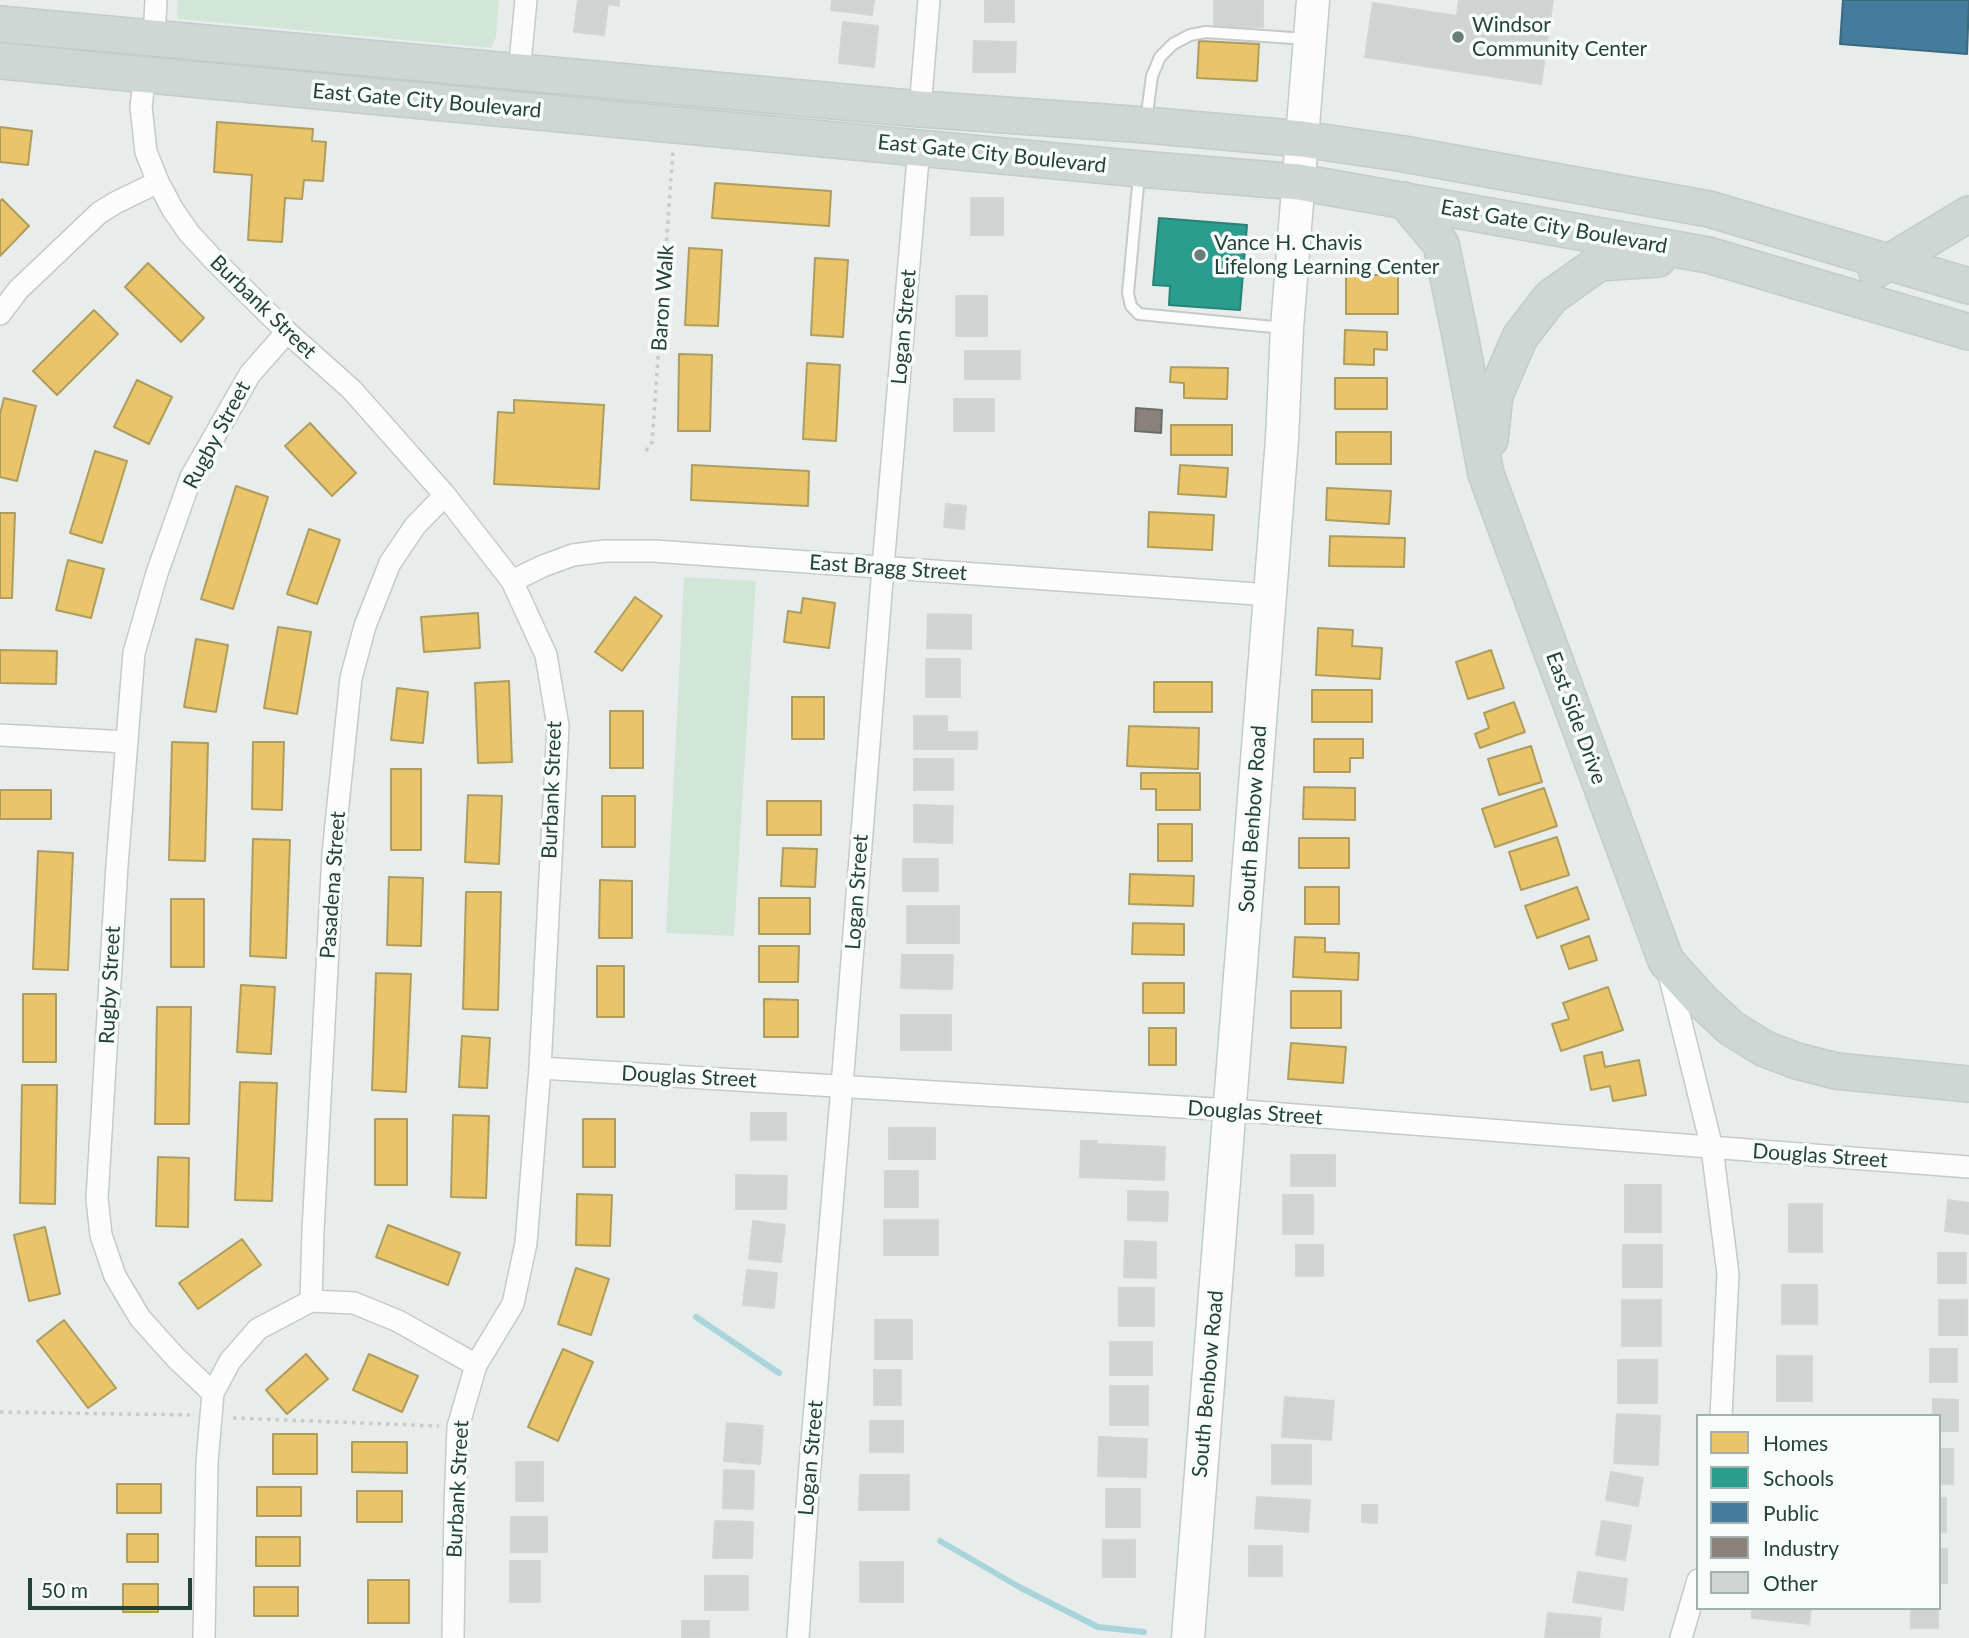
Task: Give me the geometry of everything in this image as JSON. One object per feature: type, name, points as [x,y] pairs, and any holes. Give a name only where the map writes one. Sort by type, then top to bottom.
[{"type":"main road","name":"South Benbow Road","points":[[1188,1638],[1231,1110],[1313,0]]},
{"type":"main road","name":"East Gate City Boulevard","points":[[0,24],[920,109],[1302,139],[1404,154],[1709,209],[1969,286]]},
{"type":"main road","name":"East Gate City Boulevard","points":[[0,61],[1299,182],[1707,255],[1969,332]]},
{"type":"main road","name":"East Side Drive","points":[[1404,200],[1441,244],[1461,335],[1486,474],[1666,961],[1731,1028],[1765,1049],[1797,1062],[1836,1071],[1969,1084]]},
{"type":"main road","points":[[1841,293],[1969,214]]},
{"type":"main road","points":[[1486,474],[1495,396],[1520,337],[1551,297],[1600,264],[1707,255]]},
{"type":"street","points":[[154,38],[156,0]]},
{"type":"street","points":[[519,73],[526,0]]},
{"type":"street","points":[[920,109],[929,0]]},
{"type":"street","name":"Burbank Street","points":[[145,74],[141,107],[146,152],[173,210],[212,258],[287,332],[352,390],[445,495],[512,581],[546,655],[558,726],[540,1068],[526,1243],[513,1304],[476,1365],[458,1427],[453,1638]]},
{"type":"street","name":"Logan Street","points":[[798,1638],[810,1464],[919,147]]},
{"type":"street","points":[[0,314],[18,290],[99,213],[158,182]]},
{"type":"street","name":"Rugby Street","points":[[213,1393],[176,1358],[140,1318],[115,1276],[101,1235],[97,1199],[126,742],[134,653],[157,573],[191,477],[250,374],[287,332]]},
{"type":"street","name":"Pasadena Street","points":[[311,1301],[333,854],[351,678],[365,626],[390,563],[415,526],[445,495]]},
{"type":"street","name":"East Bragg Street","points":[[512,581],[573,555],[605,551],[654,551],[1270,595]]},
{"type":"street","points":[[0,735],[126,742]]},
{"type":"street","name":"East Side Drive","points":[[1666,961],[1712,1148],[1728,1274],[1721,1414]]},
{"type":"street","name":"Douglas Street","points":[[540,1068],[1231,1110],[1969,1167]]},
{"type":"street","points":[[204,1638],[207,1462],[213,1393],[230,1361],[258,1329],[311,1301],[354,1303],[398,1321],[476,1365]]},
{"type":"street","points":[[1681,1638],[1696,1587]]},
{"type":"lane","points":[[1146,125],[1152,76],[1160,57],[1173,44],[1190,35],[1206,32],[1310,39]]},
{"type":"lane","points":[[1140,169],[1128,293],[1131,306],[1139,314],[1148,316],[1287,328]]},
{"type":"path","name":"Baron Walk","points":[[646,451],[652,442],[674,143]]},
{"type":"green space","points":[[178,0],[499,0],[496,37],[491,48],[179,19]]},
{"type":"green space","points":[[684,577],[756,581],[734,936],[666,933]]},
{"type":"building: Homes","points":[[1199,41],[1259,44],[1257,81],[1197,78]]},
{"type":"building: Homes","points":[[217,122],[313,129],[312,141],[326,142],[323,181],[304,180],[302,199],[285,198],[282,242],[248,240],[252,175],[214,172]]},
{"type":"building: Homes","points":[[0,127],[32,131],[28,165],[0,162]]},
{"type":"building: Homes","points":[[715,183],[831,191],[829,226],[712,218]]},
{"type":"building: Homes","points":[[2,199],[29,226],[0,256],[0,202]]},
{"type":"building: Homes","points":[[689,248],[722,250],[718,326],[685,325]]},
{"type":"building: Homes","points":[[815,258],[848,260],[843,337],[811,335]]},
{"type":"building: Homes","points":[[148,263],[204,318],[181,342],[125,287]]},
{"type":"building: Homes","points":[[1346,275],[1398,275],[1398,314],[1346,314]]},
{"type":"building: Homes","points":[[94,310],[118,334],[57,395],[33,371]]},
{"type":"building: Homes","points":[[1345,330],[1387,332],[1387,350],[1374,349],[1374,365],[1344,364]]},
{"type":"building: Homes","points":[[679,354],[712,355],[710,431],[678,431]]},
{"type":"building: Homes","points":[[807,363],[840,365],[836,441],[803,439]]},
{"type":"building: Homes","points":[[1171,367],[1228,368],[1227,399],[1184,398],[1184,383],[1170,382]]},
{"type":"building: Homes","points":[[1335,378],[1387,378],[1387,409],[1335,409]]},
{"type":"building: Homes","points":[[137,380],[172,397],[149,444],[114,427]]},
{"type":"building: Homes","points":[[4,398],[36,406],[17,481],[0,477],[0,414]]},
{"type":"building: Homes","points":[[514,400],[604,405],[599,489],[494,484],[498,412],[514,413]]},
{"type":"building: Homes","points":[[310,423],[356,473],[332,496],[285,446]]},
{"type":"building: Homes","points":[[1171,425],[1232,425],[1232,455],[1171,455]]},
{"type":"building: Homes","points":[[1336,432],[1391,432],[1391,464],[1336,464]]},
{"type":"building: Homes","points":[[95,451],[127,461],[102,543],[70,533]]},
{"type":"building: Homes","points":[[692,465],[809,471],[808,506],[691,500]]},
{"type":"building: Homes","points":[[1180,465],[1228,468],[1226,497],[1178,494]]},
{"type":"building: Homes","points":[[236,486],[268,497],[233,609],[201,599]]},
{"type":"building: Homes","points":[[1327,488],[1391,491],[1389,524],[1326,520]]},
{"type":"building: Homes","points":[[1149,512],[1214,515],[1212,550],[1148,547]]},
{"type":"building: Homes","points":[[0,513],[15,513],[12,598],[0,598]]},
{"type":"building: Homes","points":[[309,529],[340,540],[317,604],[287,594]]},
{"type":"building: Homes","points":[[1330,536],[1405,538],[1404,567],[1329,566]]},
{"type":"building: Homes","points":[[68,560],[104,569],[91,618],[56,610]]},
{"type":"building: Homes","points":[[635,597],[662,616],[622,671],[595,652]]},
{"type":"building: Homes","points":[[803,598],[835,603],[829,648],[784,642],[788,611],[801,613]]},
{"type":"building: Homes","points":[[478,613],[480,648],[424,652],[421,617]]},
{"type":"building: Homes","points":[[278,627],[311,632],[297,714],[264,708]]},
{"type":"building: Homes","points":[[1318,628],[1353,630],[1352,646],[1382,648],[1380,679],[1316,675]]},
{"type":"building: Homes","points":[[196,639],[228,645],[216,712],[184,707]]},
{"type":"building: Homes","points":[[0,650],[57,651],[56,684],[0,683]]},
{"type":"building: Homes","points":[[1491,650],[1504,688],[1468,699],[1456,662]]},
{"type":"building: Homes","points":[[509,681],[512,762],[478,763],[475,683]]},
{"type":"building: Homes","points":[[1154,682],[1212,682],[1212,712],[1154,712]]},
{"type":"building: Homes","points":[[397,688],[428,692],[423,743],[391,740]]},
{"type":"building: Homes","points":[[1312,690],[1372,690],[1372,722],[1312,722]]},
{"type":"building: Homes","points":[[792,697],[824,697],[824,739],[792,739]]},
{"type":"building: Homes","points":[[1514,702],[1525,732],[1480,748],[1475,734],[1489,728],[1484,713]]},
{"type":"building: Homes","points":[[610,711],[643,711],[643,768],[610,768]]},
{"type":"building: Homes","points":[[1129,726],[1199,728],[1198,769],[1127,766]]},
{"type":"building: Homes","points":[[1314,739],[1363,739],[1363,758],[1350,758],[1350,772],[1314,772]]},
{"type":"building: Homes","points":[[172,742],[208,743],[205,861],[169,860]]},
{"type":"building: Homes","points":[[253,742],[284,742],[282,810],[252,809]]},
{"type":"building: Homes","points":[[1531,746],[1542,782],[1499,795],[1488,759]]},
{"type":"building: Homes","points":[[391,769],[421,769],[421,850],[391,850]]},
{"type":"building: Homes","points":[[1141,773],[1200,773],[1200,810],[1156,810],[1156,789],[1141,789]]},
{"type":"building: Homes","points":[[1304,787],[1355,788],[1355,820],[1303,819]]},
{"type":"building: Homes","points":[[1544,788],[1557,826],[1495,847],[1482,809]]},
{"type":"building: Homes","points":[[0,790],[51,790],[51,819],[0,819]]},
{"type":"building: Homes","points":[[468,795],[502,796],[499,864],[465,862]]},
{"type":"building: Homes","points":[[602,796],[635,796],[635,847],[602,847]]},
{"type":"building: Homes","points":[[767,801],[821,801],[821,835],[767,835]]},
{"type":"building: Homes","points":[[1158,824],[1192,824],[1192,861],[1158,861]]},
{"type":"building: Homes","points":[[1557,837],[1569,875],[1521,890],[1509,852]]},
{"type":"building: Homes","points":[[1299,838],[1349,838],[1349,868],[1299,868]]},
{"type":"building: Homes","points":[[253,839],[290,840],[286,958],[250,956]]},
{"type":"building: Homes","points":[[783,848],[817,849],[815,887],[781,886]]},
{"type":"building: Homes","points":[[38,851],[73,853],[68,970],[33,969]]},
{"type":"building: Homes","points":[[1130,874],[1194,876],[1193,906],[1129,904]]},
{"type":"building: Homes","points":[[389,877],[423,878],[421,946],[387,945]]},
{"type":"building: Homes","points":[[600,880],[632,881],[632,938],[599,938]]},
{"type":"building: Homes","points":[[1305,887],[1339,887],[1339,924],[1305,924]]},
{"type":"building: Homes","points":[[1577,887],[1589,919],[1537,938],[1525,906]]},
{"type":"building: Homes","points":[[466,892],[501,892],[498,1010],[463,1009]]},
{"type":"building: Homes","points":[[759,898],[810,898],[810,934],[759,934]]},
{"type":"building: Homes","points":[[171,899],[204,899],[204,967],[171,967]]},
{"type":"building: Homes","points":[[1133,923],[1184,924],[1184,955],[1132,954]]},
{"type":"building: Homes","points":[[1589,936],[1597,960],[1569,969],[1561,946]]},
{"type":"building: Homes","points":[[1295,937],[1325,938],[1325,952],[1359,953],[1358,980],[1293,977]]},
{"type":"building: Homes","points":[[759,946],[799,946],[798,982],[759,982]]},
{"type":"building: Homes","points":[[597,966],[624,966],[624,1017],[597,1017]]},
{"type":"building: Homes","points":[[376,973],[411,974],[406,1092],[372,1090]]},
{"type":"building: Homes","points":[[1143,983],[1184,983],[1184,1013],[1143,1013]]},
{"type":"building: Homes","points":[[241,985],[275,987],[271,1054],[237,1052]]},
{"type":"building: Homes","points":[[1608,987],[1623,1030],[1561,1051],[1552,1024],[1569,1019],[1563,1003]]},
{"type":"building: Homes","points":[[1291,991],[1341,991],[1341,1028],[1291,1028]]},
{"type":"building: Homes","points":[[23,994],[56,994],[56,1062],[23,1062]]},
{"type":"building: Homes","points":[[764,999],[798,1000],[798,1037],[764,1037]]},
{"type":"building: Homes","points":[[157,1007],[191,1007],[189,1124],[155,1124]]},
{"type":"building: Homes","points":[[1149,1028],[1176,1028],[1176,1065],[1149,1065]]},
{"type":"building: Homes","points":[[462,1036],[490,1038],[487,1088],[459,1087]]},
{"type":"building: Homes","points":[[1291,1043],[1346,1047],[1343,1083],[1288,1079]]},
{"type":"building: Homes","points":[[1602,1052],[1605,1067],[1639,1060],[1646,1095],[1613,1101],[1610,1086],[1591,1090],[1584,1056]]},
{"type":"building: Homes","points":[[240,1082],[277,1083],[272,1201],[235,1200]]},
{"type":"building: Homes","points":[[22,1085],[57,1085],[55,1204],[20,1203]]},
{"type":"building: Homes","points":[[453,1115],[489,1116],[486,1198],[451,1197]]},
{"type":"building: Homes","points":[[375,1119],[407,1119],[407,1185],[375,1185]]},
{"type":"building: Homes","points":[[583,1119],[615,1119],[615,1167],[583,1167]]},
{"type":"building: Homes","points":[[158,1157],[189,1158],[188,1227],[156,1226]]},
{"type":"building: Homes","points":[[577,1194],[612,1195],[610,1246],[576,1245]]},
{"type":"building: Homes","points":[[388,1225],[460,1253],[448,1285],[376,1257]]},
{"type":"building: Homes","points":[[45,1227],[60,1294],[29,1301],[14,1235]]},
{"type":"building: Homes","points":[[242,1239],[261,1265],[198,1309],[179,1283]]},
{"type":"building: Homes","points":[[576,1268],[609,1279],[591,1335],[558,1324]]},
{"type":"building: Homes","points":[[64,1320],[116,1388],[88,1408],[37,1341]]},
{"type":"building: Homes","points":[[563,1349],[593,1362],[558,1441],[528,1427]]},
{"type":"building: Homes","points":[[306,1354],[328,1379],[287,1414],[266,1390]]},
{"type":"building: Homes","points":[[369,1354],[418,1376],[402,1412],[353,1390]]},
{"type":"building: Homes","points":[[273,1434],[317,1434],[317,1474],[273,1474]]},
{"type":"building: Homes","points":[[352,1442],[407,1442],[407,1473],[352,1472]]},
{"type":"building: Homes","points":[[117,1484],[161,1484],[161,1513],[117,1513]]},
{"type":"building: Homes","points":[[257,1487],[301,1487],[301,1516],[257,1516]]},
{"type":"building: Homes","points":[[357,1491],[402,1491],[402,1522],[357,1522]]},
{"type":"building: Homes","points":[[127,1534],[158,1534],[158,1562],[127,1562]]},
{"type":"building: Homes","points":[[256,1537],[300,1537],[300,1566],[256,1566]]},
{"type":"building: Homes","points":[[368,1580],[409,1580],[409,1623],[368,1623]]},
{"type":"building: Homes","points":[[123,1584],[158,1584],[158,1612],[123,1612]]},
{"type":"building: Homes","points":[[254,1587],[298,1587],[298,1616],[254,1616]]},
{"type":"building: Schools","name":"Vance H. Chavis Lifelong Learning Center","points":[[1159,218],[1247,225],[1240,310],[1169,305],[1170,286],[1153,285]]},
{"type":"building: Public","points":[[1843,0],[1969,0],[1967,54],[1840,44]]},
{"type":"building: Industry","points":[[1136,408],[1162,410],[1161,433],[1135,431]]},
{"type":"building: Other","points":[[578,0],[619,0],[619,6],[608,4],[604,35],[574,32]]},
{"type":"building: Other","points":[[832,0],[874,0],[872,15],[831,10]]},
{"type":"building: Other","points":[[985,0],[1014,0],[1014,22],[985,22]]},
{"type":"building: Other","points":[[1214,0],[1263,0],[1263,27],[1214,27]]},
{"type":"building: Other","name":"Windsor Community Center","points":[[1459,0],[1553,0],[1541,84],[1365,57],[1373,3],[1457,16]]},
{"type":"building: Other","points":[[843,22],[878,26],[874,67],[839,63]]},
{"type":"building: Other","points":[[974,41],[1016,42],[1015,72],[973,72]]},
{"type":"building: Other","points":[[971,198],[1003,198],[1003,235],[971,235]]},
{"type":"building: Other","points":[[956,296],[987,296],[987,336],[956,336]]},
{"type":"building: Other","points":[[965,351],[1020,351],[1020,379],[965,379]]},
{"type":"building: Other","points":[[954,399],[994,399],[994,431],[954,431]]},
{"type":"building: Other","points":[[946,504],[966,506],[964,529],[944,527]]},
{"type":"building: Other","points":[[928,614],[971,615],[971,649],[927,648]]},
{"type":"building: Other","points":[[926,659],[960,659],[960,697],[926,697]]},
{"type":"building: Other","points":[[914,716],[947,716],[947,732],[977,732],[977,749],[914,749]]},
{"type":"building: Other","points":[[914,759],[953,759],[953,790],[914,790]]},
{"type":"building: Other","points":[[914,805],[953,806],[952,843],[914,842]]},
{"type":"building: Other","points":[[903,859],[938,859],[938,891],[903,891]]},
{"type":"building: Other","points":[[907,906],[959,906],[959,943],[907,943]]},
{"type":"building: Other","points":[[902,955],[953,955],[952,989],[901,988]]},
{"type":"building: Other","points":[[901,1015],[951,1015],[951,1050],[901,1050]]},
{"type":"building: Other","points":[[751,1113],[786,1113],[786,1140],[751,1140]]},
{"type":"building: Other","points":[[889,1128],[935,1128],[935,1159],[889,1159]]},
{"type":"building: Other","points":[[1081,1141],[1165,1147],[1164,1180],[1080,1177]]},
{"type":"building: Other","points":[[1291,1155],[1335,1155],[1335,1186],[1291,1186]]},
{"type":"building: Other","points":[[885,1171],[918,1171],[918,1207],[885,1207]]},
{"type":"building: Other","points":[[736,1175],[787,1176],[786,1209],[736,1209]]},
{"type":"building: Other","points":[[1625,1185],[1661,1185],[1661,1232],[1625,1232]]},
{"type":"building: Other","points":[[1128,1191],[1168,1192],[1167,1221],[1128,1220]]},
{"type":"building: Other","points":[[1283,1195],[1313,1195],[1313,1234],[1283,1234]]},
{"type":"building: Other","points":[[1948,1200],[1969,1203],[1969,1234],[1945,1231]]},
{"type":"building: Other","points":[[1789,1204],[1822,1204],[1822,1252],[1789,1252]]},
{"type":"building: Other","points":[[884,1220],[938,1220],[938,1255],[884,1255]]},
{"type":"building: Other","points":[[753,1221],[785,1225],[781,1262],[749,1259]]},
{"type":"building: Other","points":[[1125,1241],[1156,1242],[1156,1278],[1124,1277]]},
{"type":"building: Other","points":[[1296,1245],[1323,1245],[1323,1276],[1296,1276]]},
{"type":"building: Other","points":[[1623,1245],[1662,1245],[1662,1287],[1623,1287]]},
{"type":"building: Other","points":[[1938,1253],[1966,1253],[1966,1283],[1938,1283]]},
{"type":"building: Other","points":[[747,1270],[777,1273],[774,1308],[743,1305]]},
{"type":"building: Other","points":[[1782,1285],[1817,1285],[1817,1324],[1782,1324]]},
{"type":"building: Other","points":[[1119,1288],[1154,1288],[1154,1326],[1119,1326]]},
{"type":"building: Other","points":[[1622,1300],[1661,1300],[1661,1346],[1622,1346]]},
{"type":"building: Other","points":[[1939,1300],[1967,1300],[1967,1335],[1939,1335]]},
{"type":"building: Other","points":[[875,1320],[912,1320],[912,1359],[875,1359]]},
{"type":"building: Other","points":[[1110,1342],[1152,1342],[1152,1375],[1110,1375]]},
{"type":"building: Other","points":[[1930,1349],[1957,1349],[1957,1382],[1930,1382]]},
{"type":"building: Other","points":[[1777,1356],[1812,1356],[1812,1401],[1777,1401]]},
{"type":"building: Other","points":[[1618,1360],[1657,1360],[1657,1403],[1618,1403]]},
{"type":"building: Other","points":[[874,1370],[901,1370],[901,1405],[874,1405]]},
{"type":"building: Other","points":[[1110,1386],[1148,1386],[1148,1425],[1110,1425]]},
{"type":"building: Other","points":[[1285,1397],[1334,1401],[1331,1440],[1282,1437]]},
{"type":"building: Other","points":[[1933,1399],[1958,1400],[1958,1431],[1941,1431],[1941,1414],[1933,1414]]},
{"type":"building: Other","points":[[1617,1414],[1660,1416],[1658,1465],[1614,1463]]},
{"type":"building: Other","points":[[870,1421],[903,1421],[903,1452],[870,1452]]},
{"type":"building: Other","points":[[727,1423],[763,1426],[760,1464],[724,1461]]},
{"type":"building: Other","points":[[1099,1437],[1147,1439],[1146,1477],[1098,1476]]},
{"type":"building: Other","points":[[1272,1445],[1311,1445],[1311,1484],[1272,1484]]},
{"type":"building: Other","points":[[1941,1449],[1953,1449],[1953,1484],[1941,1484]]},
{"type":"building: Other","points":[[516,1462],[543,1462],[543,1501],[516,1501]]},
{"type":"building: Other","points":[[724,1470],[754,1471],[753,1509],[723,1508]]},
{"type":"building: Other","points":[[1611,1472],[1643,1478],[1638,1506],[1606,1500]]},
{"type":"building: Other","points":[[860,1475],[909,1475],[909,1510],[859,1510]]},
{"type":"building: Other","points":[[1106,1489],[1140,1489],[1140,1527],[1106,1527]]},
{"type":"building: Other","points":[[1257,1497],[1310,1500],[1308,1532],[1255,1528]]},
{"type":"building: Other","points":[[1941,1498],[1946,1498],[1946,1532],[1941,1532]]},
{"type":"building: Other","points":[[1362,1505],[1377,1505],[1377,1523],[1362,1522]]},
{"type":"building: Other","points":[[511,1517],[547,1517],[547,1552],[511,1552]]},
{"type":"building: Other","points":[[715,1521],[753,1522],[752,1558],[713,1558]]},
{"type":"building: Other","points":[[1602,1521],[1631,1526],[1625,1560],[1596,1555]]},
{"type":"building: Other","points":[[1103,1540],[1135,1540],[1135,1577],[1103,1577]]},
{"type":"building: Other","points":[[1249,1546],[1282,1546],[1282,1576],[1249,1576]]},
{"type":"building: Other","points":[[1941,1549],[1947,1549],[1947,1583],[1941,1583]]},
{"type":"building: Other","points":[[510,1561],[540,1561],[540,1602],[510,1602]]},
{"type":"building: Other","points":[[860,1562],[903,1562],[903,1602],[860,1602]]},
{"type":"building: Other","points":[[1578,1572],[1627,1579],[1623,1610],[1573,1602]]},
{"type":"building: Other","points":[[705,1576],[748,1576],[748,1610],[705,1610]]},
{"type":"building: Other","points":[[1752,1610],[1811,1610],[1809,1624],[1752,1618]]},
{"type":"building: Other","points":[[1911,1610],[1938,1610],[1938,1628],[1911,1628]]},
{"type":"building: Other","points":[[1548,1613],[1601,1618],[1599,1638],[1545,1638]]},
{"type":"building: Other","points":[[682,1621],[709,1621],[709,1638],[682,1638]]},
{"type":"waterway","points":[[696,1317],[779,1373]]},
{"type":"waterway","points":[[940,1541],[1021,1588],[1098,1627],[1144,1632]]},
{"type":"place","name":"Windsor Community Center","points":[[1458,37]]},
{"type":"place","name":"Vance H. Chavis Lifelong Learning Center","points":[[1200,255]]}]
